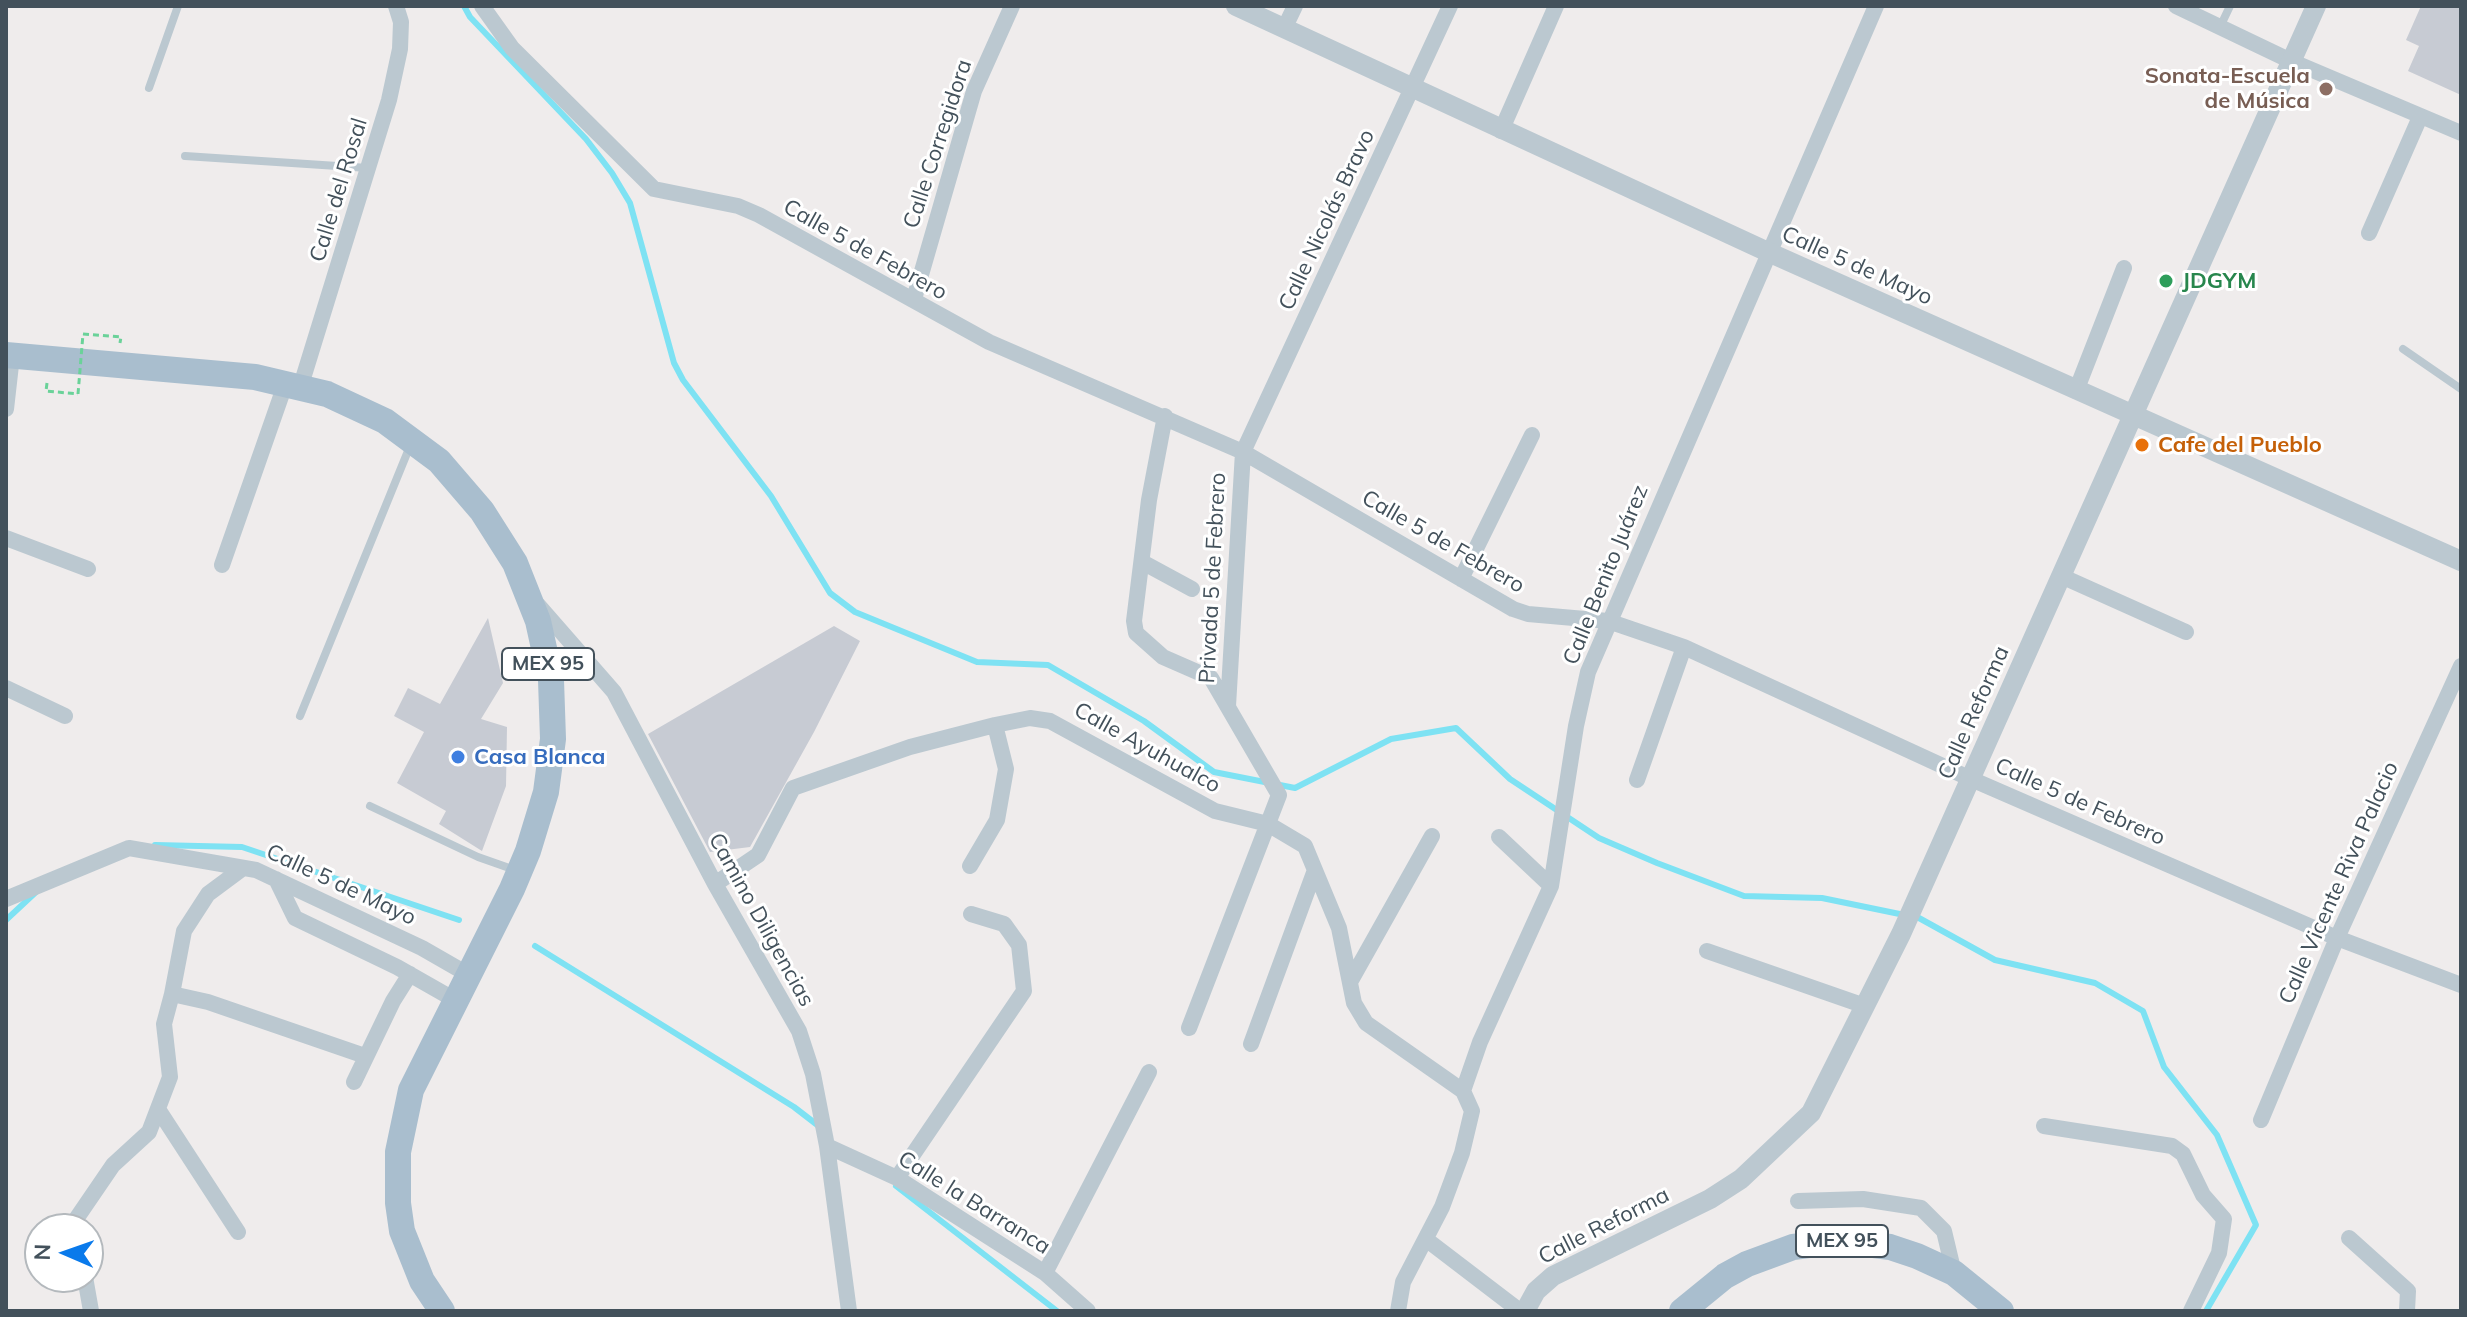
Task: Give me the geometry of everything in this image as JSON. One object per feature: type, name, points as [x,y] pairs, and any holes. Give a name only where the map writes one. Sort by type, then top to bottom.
[{"type":"main road","name":"MEX 95","points":[[9,356],[195,370],[294,384],[353,404],[413,440],[439,461],[482,511],[515,563],[529,595],[551,680],[553,739],[540,817],[519,872],[411,1090],[397,1167],[398,1203],[408,1250],[442,1311]]},
{"type":"main road","name":"MEX 95","points":[[1682,1311],[1725,1276],[1747,1264],[1815,1244],[1841,1241],[1890,1247],[1954,1273],[2001,1311]]},
{"type":"street","name":"Calle del Rosal","points":[[222,565],[294,384],[370,168],[400,49],[401,22],[396,6]]},
{"type":"street","name":"Calle 5 de Febrero","points":[[482,6],[512,48],[654,189],[738,206],[914,299],[947,322],[1038,366],[1165,416],[1243,452],[1461,579],[1528,614],[1608,621],[1684,647],[1971,779],[2337,938],[2461,985]]},
{"type":"street","name":"Calle Corregidora","points":[[914,299],[974,91],[1012,6]]},
{"type":"street","name":"Calle 5 de Mayo","points":[[1236,6],[1768,252],[2461,561]]},
{"type":"street","points":[[1284,29],[1295,6]]},
{"type":"street","name":"Calle Nicolás Bravo","points":[[1243,452],[1450,6]]},
{"type":"street","points":[[1501,131],[1556,6]]},
{"type":"street","name":"Calle Benito Juárez","points":[[1398,1311],[1403,1282],[1427,1240],[1462,1153],[1472,1111],[1463,1091],[1480,1042],[1551,886],[1559,855],[1576,726],[1588,672],[1876,6]]},
{"type":"street","points":[[2176,6],[2291,61],[2461,133]]},
{"type":"street","name":"Calle Reforma","points":[[1522,1311],[1536,1291],[1553,1276],[1710,1199],[1767,1159],[1811,1113],[1913,908],[2316,6]]},
{"type":"street","points":[[2369,233],[2420,117]]},
{"type":"street","points":[[2076,391],[2124,268]]},
{"type":"street","points":[[6,409],[9,356]]},
{"type":"street","points":[[1165,416],[1149,500],[1144,563],[1134,621],[1136,633],[1163,657],[1211,678],[1279,795],[1189,1028]]},
{"type":"street","points":[[1461,579],[1532,435]]},
{"type":"street","name":"Privada 5 de Febrero","points":[[1228,706],[1243,452]]},
{"type":"street","points":[[6,538],[88,569]]},
{"type":"street","points":[[1144,563],[1192,589]]},
{"type":"street","points":[[2061,576],[2186,632]]},
{"type":"street","name":"Camino Diligencias","points":[[529,595],[614,692],[715,884],[799,1031],[831,1147],[849,1311]]},
{"type":"street","points":[[1637,780],[1684,647]]},
{"type":"street","name":"Calle Vicente Riva Palacio","points":[[2261,1120],[2337,938],[2461,666]]},
{"type":"street","points":[[6,688],[65,716]]},
{"type":"street","name":"Calle Ayuhualco","points":[[715,884],[758,855],[793,788],[910,747],[1030,718],[1050,721],[1215,811],[1268,824],[1305,846],[1339,928],[1354,1003],[1366,1023],[1463,1091]]},
{"type":"street","points":[[970,866],[997,820],[1006,769],[995,725]]},
{"type":"street","points":[[1350,982],[1432,836]]},
{"type":"street","points":[[1499,837],[1551,886]]},
{"type":"street","name":"Calle 5 de Mayo","points":[[6,899],[129,848],[243,868],[276,879],[422,948],[469,975]]},
{"type":"street","points":[[80,1213],[113,1165],[149,1132],[170,1077],[164,1024],[184,931],[208,894],[243,868]]},
{"type":"street","points":[[1251,1044],[1315,870]]},
{"type":"street","points":[[276,879],[295,918],[410,974],[455,1000]]},
{"type":"street","points":[[895,1177],[1024,991],[1019,945],[1004,924],[971,914]]},
{"type":"street","points":[[1707,951],[1865,1006]]},
{"type":"street","points":[[354,1082],[410,974]]},
{"type":"street","points":[[172,994],[208,1002],[365,1056]]},
{"type":"street","points":[[1045,1273],[1149,1072]]},
{"type":"street","points":[[158,1109],[238,1232]]},
{"type":"street","points":[[2044,1126],[2172,1146],[2183,1154],[2203,1195],[2224,1219],[2219,1253],[2191,1311]]},
{"type":"street","name":"Calle la Barranca","points":[[831,1147],[895,1177],[1045,1273],[1088,1311]]},
{"type":"street","points":[[1798,1201],[1863,1199],[1921,1208],[1944,1231],[1954,1273]]},
{"type":"street","points":[[2349,1238],[2408,1291],[2407,1311]]},
{"type":"street","points":[[1427,1240],[1522,1311]]},
{"type":"lane","points":[[149,88],[178,6]]},
{"type":"lane","points":[[2220,27],[2230,6]]},
{"type":"lane","points":[[185,156],[370,168]]},
{"type":"lane","points":[[2403,349],[2461,389]]},
{"type":"lane","points":[[300,716],[413,440]]},
{"type":"lane","points":[[370,806],[478,857],[519,872]]},
{"type":"path","points":[[46,391],[78,394],[83,334],[121,337]]},
{"type":"building","points":[[2421,6],[2461,6],[2461,95],[2408,71],[2419,46],[2406,40]]},
{"type":"building","name":"Casa Blanca","points":[[488,618],[503,683],[481,719],[507,727],[506,786],[482,851],[439,824],[446,811],[397,783],[424,732],[394,716],[408,688],[440,704]]},
{"type":"building","points":[[834,626],[860,641],[814,732],[750,847],[710,852],[648,734]]},
{"type":"waterway","points":[[464,6],[470,17],[586,139],[612,173],[630,203],[674,363],[683,380],[771,496],[830,593],[855,612],[977,662],[1048,665],[1144,721],[1214,772],[1295,788],[1391,739],[1456,728],[1510,779],[1599,838],[1657,863],[1744,896],[1822,898],[1919,918],[1995,960],[2095,983],[2143,1011],[2164,1067],[2217,1135],[2256,1225],[2206,1311]]},
{"type":"waterway","points":[[155,845],[242,847],[459,920]]},
{"type":"waterway","points":[[6,920],[36,892]]},
{"type":"waterway","points":[[535,946],[794,1107],[820,1127]]},
{"type":"waterway","points":[[896,1186],[1057,1311]]},
{"type":"place","name":"Sonata-Escuela de Música","points":[[2326,89]]},
{"type":"place","name":"JDGYM","points":[[2166,281]]},
{"type":"place","name":"Cafe del Pueblo","points":[[2142,445]]},
{"type":"place","name":"Casa Blanca","points":[[458,757]]}]
